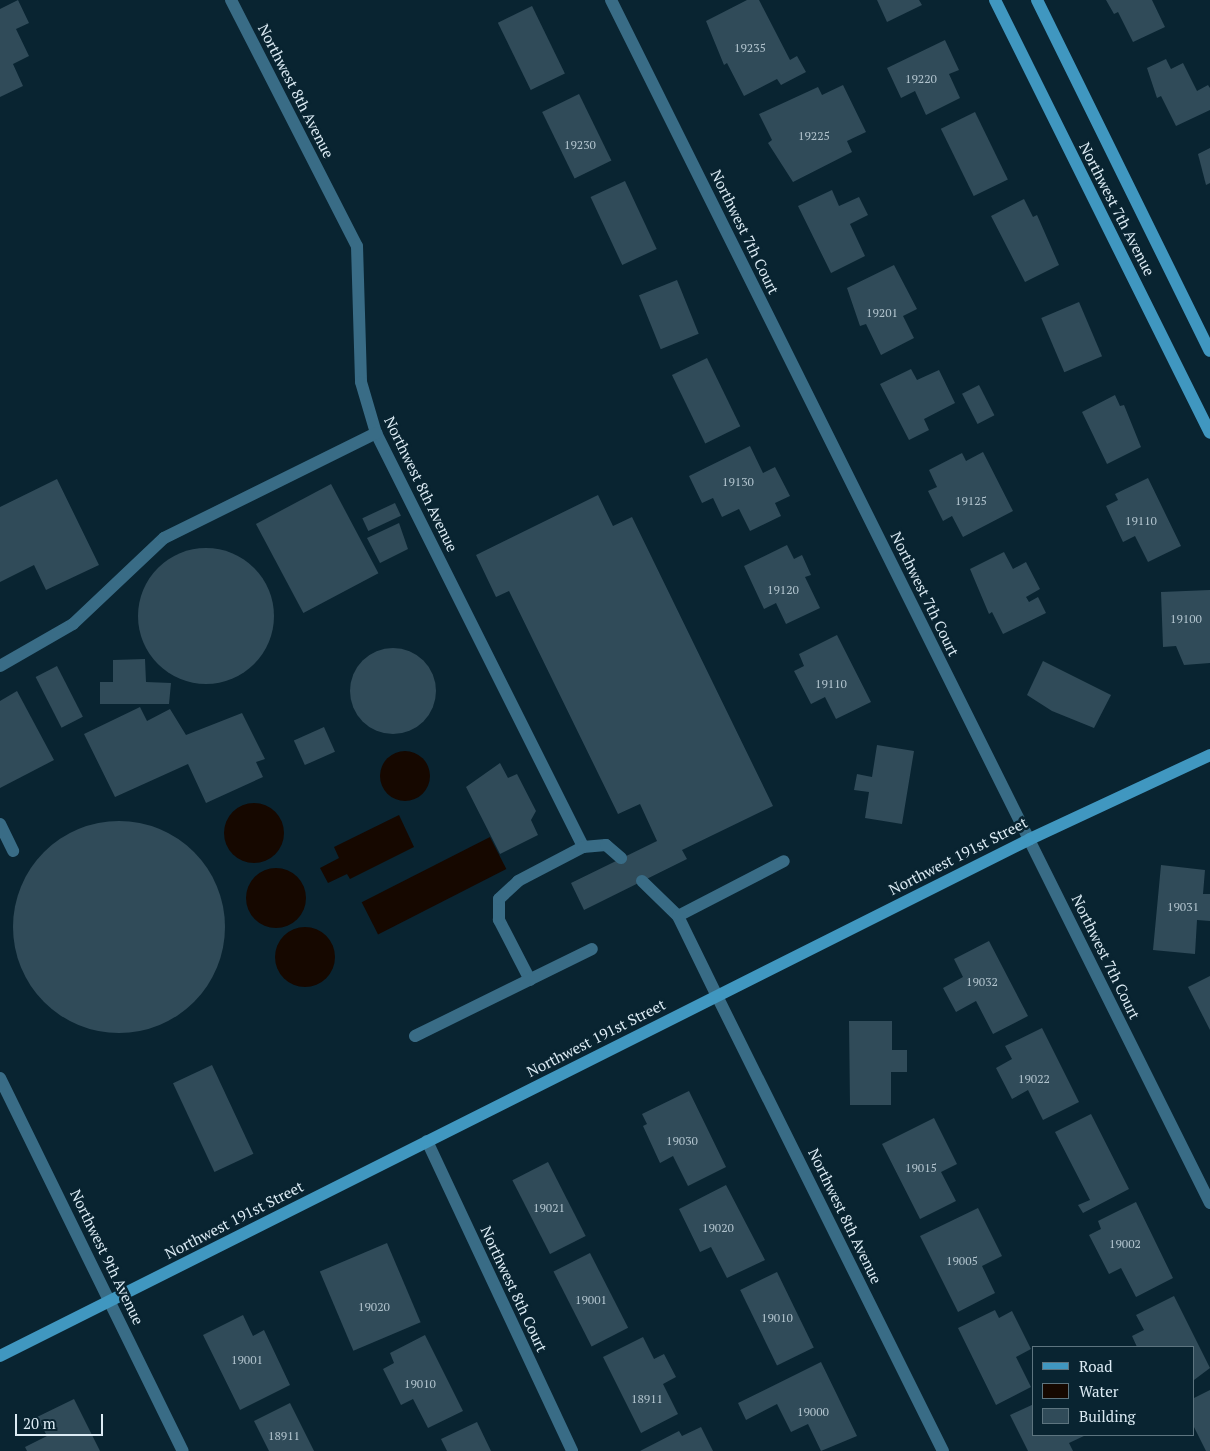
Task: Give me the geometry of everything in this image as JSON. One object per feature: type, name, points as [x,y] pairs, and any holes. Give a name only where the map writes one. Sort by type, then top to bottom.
[{"type":"street","name":"Northwest 8th Avenue","points":[[231,0],[357,246],[360,382],[376,433],[583,847]]},
{"type":"street","name":"Northwest 7th Court","points":[[611,0],[1210,1203]]},
{"type":"street","name":"Northwest 7th Avenue","points":[[995,0],[1210,433]]},
{"type":"street","name":"Northwest 7th Avenue","points":[[1037,0],[1210,351]]},
{"type":"street","points":[[0,666],[73,624],[164,538],[376,433]]},
{"type":"street","name":"Northwest 191st Street","points":[[0,1356],[1030,839],[1210,755]]},
{"type":"street","points":[[0,824],[13,851]]},
{"type":"street","points":[[530,980],[499,920],[499,899],[518,881],[583,847],[606,845],[621,858]]},
{"type":"street","points":[[642,881],[678,916],[784,860]]},
{"type":"street","name":"Northwest 8th Avenue","points":[[678,916],[943,1451]]},
{"type":"street","points":[[414,1036],[592,949]]},
{"type":"street","name":"Northwest 9th Avenue","points":[[0,1078],[111,1300],[183,1451]]},
{"type":"street","name":"Northwest 8th Court","points":[[427,1141],[572,1451]]},
{"type":"water","points":[[405,751],[414,753],[425,762],[430,776],[428,785],[419,796],[405,801],[396,799],[385,790],[380,776],[382,767],[391,756]]},
{"type":"water","points":[[248,803],[260,803],[271,808],[279,816],[284,827],[282,845],[271,858],[260,863],[248,863],[237,858],[229,850],[224,839],[224,827],[229,816],[237,808]]},
{"type":"water","points":[[399,815],[414,847],[350,879],[347,874],[328,883],[320,868],[339,858],[334,847]]},
{"type":"water","points":[[490,837],[506,869],[378,934],[362,902]]},
{"type":"water","points":[[270,868],[282,868],[293,873],[301,881],[306,892],[304,910],[293,923],[282,928],[270,928],[259,923],[251,915],[246,904],[246,892],[251,881],[259,873]]},
{"type":"water","points":[[305,927],[322,932],[330,940],[335,957],[330,974],[322,982],[305,987],[288,982],[280,974],[275,957],[280,940],[288,932]]},
{"type":"building","points":[[18,0],[29,23],[16,29],[29,56],[13,64],[23,86],[0,97],[0,9]]},
{"type":"building","points":[[747,0],[759,0],[790,60],[797,56],[806,72],[781,85],[777,79],[744,96],[727,63],[724,65],[706,21]]},
{"type":"building","points":[[877,0],[919,0],[922,5],[887,22]]},
{"type":"building","points":[[1106,0],[1152,0],[1165,27],[1133,42],[1118,12],[1114,14]]},
{"type":"building","points":[[532,6],[565,73],[531,90],[498,23]]},
{"type":"building","points":[[945,40],[959,70],[949,74],[960,98],[926,115],[915,91],[901,98],[887,68]]},
{"type":"building","points":[[1166,59],[1171,69],[1183,63],[1197,91],[1208,85],[1210,88],[1210,110],[1176,126],[1161,96],[1157,98],[1147,68]]},
{"type":"building","points":[[843,85],[866,132],[847,141],[852,152],[793,182],[768,143],[772,140],[759,114],[818,87],[822,95]]},
{"type":"building","points":[[579,94],[611,161],[575,178],[542,112]]},
{"type":"building","points":[[975,112],[1008,179],[974,196],[941,129]]},
{"type":"building","points":[[1210,148],[1210,183],[1206,185],[1198,154]]},
{"type":"building","points":[[625,181],[657,249],[622,265],[591,197]]},
{"type":"building","points":[[832,190],[839,206],[859,197],[868,215],[850,224],[865,256],[831,273],[798,206]]},
{"type":"building","points":[[1024,199],[1033,217],[1037,215],[1059,265],[1025,282],[991,216]]},
{"type":"building","points":[[894,265],[917,309],[903,316],[914,338],[881,355],[866,324],[860,326],[847,288]]},
{"type":"building","points":[[677,280],[699,334],[661,349],[639,295]]},
{"type":"building","points":[[1079,302],[1102,356],[1064,372],[1041,318]]},
{"type":"building","points":[[707,358],[740,426],[705,443],[672,375]]},
{"type":"building","points":[[911,369],[917,380],[939,370],[955,403],[924,419],[929,430],[909,440],[880,384]]},
{"type":"building","points":[[979,385],[994,415],[978,424],[962,394]]},
{"type":"building","points":[[1115,395],[1120,406],[1124,405],[1141,447],[1107,464],[1082,412]]},
{"type":"building","points":[[750,446],[763,473],[775,467],[790,496],[775,503],[781,516],[750,531],[739,509],[722,517],[713,498],[702,503],[689,476]]},
{"type":"building","points":[[983,452],[1013,511],[963,537],[952,516],[943,521],[928,491],[937,487],[929,470],[962,453],[966,461]]},
{"type":"building","points":[[1148,478],[1181,546],[1148,562],[1135,536],[1123,542],[1106,506],[1118,500],[1115,494]]},
{"type":"building","points":[[57,479],[99,565],[46,590],[34,565],[0,582],[0,507]]},
{"type":"building","points":[[331,484],[378,573],[303,613],[256,524]]},
{"type":"building","points":[[598,495],[613,526],[632,517],[773,806],[682,850],[687,859],[584,910],[571,883],[657,841],[640,804],[618,814],[509,591],[496,597],[476,555]]},
{"type":"building","points":[[395,503],[401,516],[368,531],[362,518]]},
{"type":"building","points":[[399,523],[408,549],[380,563],[367,538]]},
{"type":"building","points":[[787,545],[794,559],[802,555],[811,575],[805,577],[820,608],[786,624],[776,603],[764,609],[744,566]]},
{"type":"building","points":[[206,548],[232,553],[254,568],[269,590],[274,616],[269,642],[254,664],[232,679],[206,684],[180,679],[158,664],[143,642],[138,616],[143,590],[158,568],[180,553]]},
{"type":"building","points":[[1004,552],[1013,569],[1026,562],[1040,589],[1026,597],[1029,602],[1038,597],[1046,613],[1003,634],[992,612],[989,614],[970,569]]},
{"type":"building","points":[[1210,590],[1210,663],[1184,665],[1176,646],[1163,647],[1161,592]]},
{"type":"building","points":[[837,635],[871,702],[836,719],[825,697],[811,704],[794,671],[804,666],[799,654]]},
{"type":"building","points":[[393,648],[409,651],[417,655],[429,667],[433,675],[436,691],[433,707],[429,715],[417,727],[409,731],[393,734],[377,731],[369,727],[357,715],[353,707],[350,691],[353,675],[357,667],[369,655],[377,651]]},
{"type":"building","points":[[145,659],[146,682],[171,683],[169,704],[100,704],[100,682],[113,682],[113,660]]},
{"type":"building","points":[[1043,661],[1111,695],[1094,728],[1052,711],[1027,695]]},
{"type":"building","points":[[57,666],[83,717],[61,728],[36,677]]},
{"type":"building","points":[[17,691],[54,760],[0,788],[0,701]]},
{"type":"building","points":[[140,707],[147,721],[170,709],[186,735],[242,713],[265,759],[256,762],[263,777],[206,803],[188,764],[115,797],[84,734]]},
{"type":"building","points":[[324,727],[335,752],[305,765],[294,740]]},
{"type":"building","points":[[877,745],[914,751],[902,824],[865,818],[869,792],[854,790],[857,774],[872,777]]},
{"type":"building","points":[[500,763],[508,778],[517,774],[536,811],[531,820],[538,835],[500,854],[466,787]]},
{"type":"building","points":[[109,821],[129,821],[150,825],[169,833],[187,845],[201,859],[213,877],[221,896],[225,927],[221,958],[213,977],[201,995],[187,1009],[169,1021],[150,1029],[129,1033],[109,1033],[88,1029],[69,1021],[51,1009],[37,995],[25,977],[17,958],[13,937],[13,917],[17,896],[25,877],[37,859],[51,845],[69,833],[88,825]]},
{"type":"building","points":[[1161,865],[1205,870],[1203,894],[1210,894],[1210,921],[1197,920],[1195,954],[1153,950]]},
{"type":"building","points":[[989,941],[1028,1016],[993,1034],[976,1001],[956,1012],[943,988],[963,977],[954,959]]},
{"type":"building","points":[[1210,976],[1210,1030],[1188,987]]},
{"type":"building","points":[[849,1021],[892,1021],[892,1050],[907,1050],[907,1072],[891,1072],[891,1105],[850,1105]]},
{"type":"building","points":[[1042,1028],[1079,1102],[1043,1120],[1028,1090],[1012,1099],[996,1068],[1012,1059],[1005,1046]]},
{"type":"building","points":[[212,1065],[253,1154],[214,1172],[173,1083]]},
{"type":"building","points":[[689,1091],[726,1167],[688,1186],[673,1156],[660,1163],[643,1126],[647,1124],[642,1114]]},
{"type":"building","points":[[1091,1114],[1129,1189],[1083,1213],[1078,1205],[1090,1200],[1055,1132]]},
{"type":"building","points":[[934,1118],[957,1164],[941,1172],[956,1201],[920,1219],[882,1144]]},
{"type":"building","points":[[548,1162],[586,1236],[550,1254],[512,1180]]},
{"type":"building","points":[[726,1185],[765,1260],[727,1278],[711,1247],[700,1252],[679,1209]]},
{"type":"building","points":[[1136,1202],[1173,1278],[1136,1297],[1121,1268],[1109,1274],[1089,1235],[1101,1229],[1098,1221]]},
{"type":"building","points":[[978,1208],[1002,1256],[982,1266],[995,1293],[958,1312],[920,1236]]},
{"type":"building","points":[[387,1243],[421,1322],[353,1351],[320,1272]]},
{"type":"building","points":[[590,1253],[628,1328],[592,1346],[553,1272]]},
{"type":"building","points":[[777,1272],[814,1347],[777,1365],[740,1290]]},
{"type":"building","points":[[1174,1296],[1210,1368],[1195,1379],[1195,1346],[1137,1346],[1132,1336],[1144,1330],[1136,1315]]},
{"type":"building","points":[[995,1310],[999,1318],[1012,1311],[1031,1349],[1016,1357],[1031,1387],[996,1405],[958,1328]]},
{"type":"building","points":[[243,1315],[253,1336],[264,1330],[290,1385],[240,1410],[203,1335]]},
{"type":"building","points":[[425,1335],[463,1411],[428,1428],[413,1399],[401,1405],[383,1369],[394,1363],[390,1353]]},
{"type":"building","points":[[643,1337],[654,1359],[664,1354],[676,1377],[663,1384],[678,1414],[641,1433],[603,1357]]},
{"type":"building","points":[[821,1362],[857,1436],[821,1451],[808,1424],[791,1432],[777,1404],[746,1420],[738,1403]]},
{"type":"building","points":[[1210,1390],[1210,1451],[1206,1451],[1195,1429],[1195,1398]]},
{"type":"building","points":[[74,1399],[100,1451],[27,1451],[25,1447],[47,1436],[37,1417]]},
{"type":"building","points":[[290,1403],[314,1451],[269,1451],[254,1421]]},
{"type":"building","points":[[1032,1405],[1032,1436],[1084,1436],[1069,1443],[1073,1451],[1028,1451],[1010,1415]]},
{"type":"building","points":[[477,1422],[491,1451],[447,1451],[441,1439]]},
{"type":"building","points":[[701,1427],[713,1451],[640,1451],[679,1431],[682,1436]]}]
